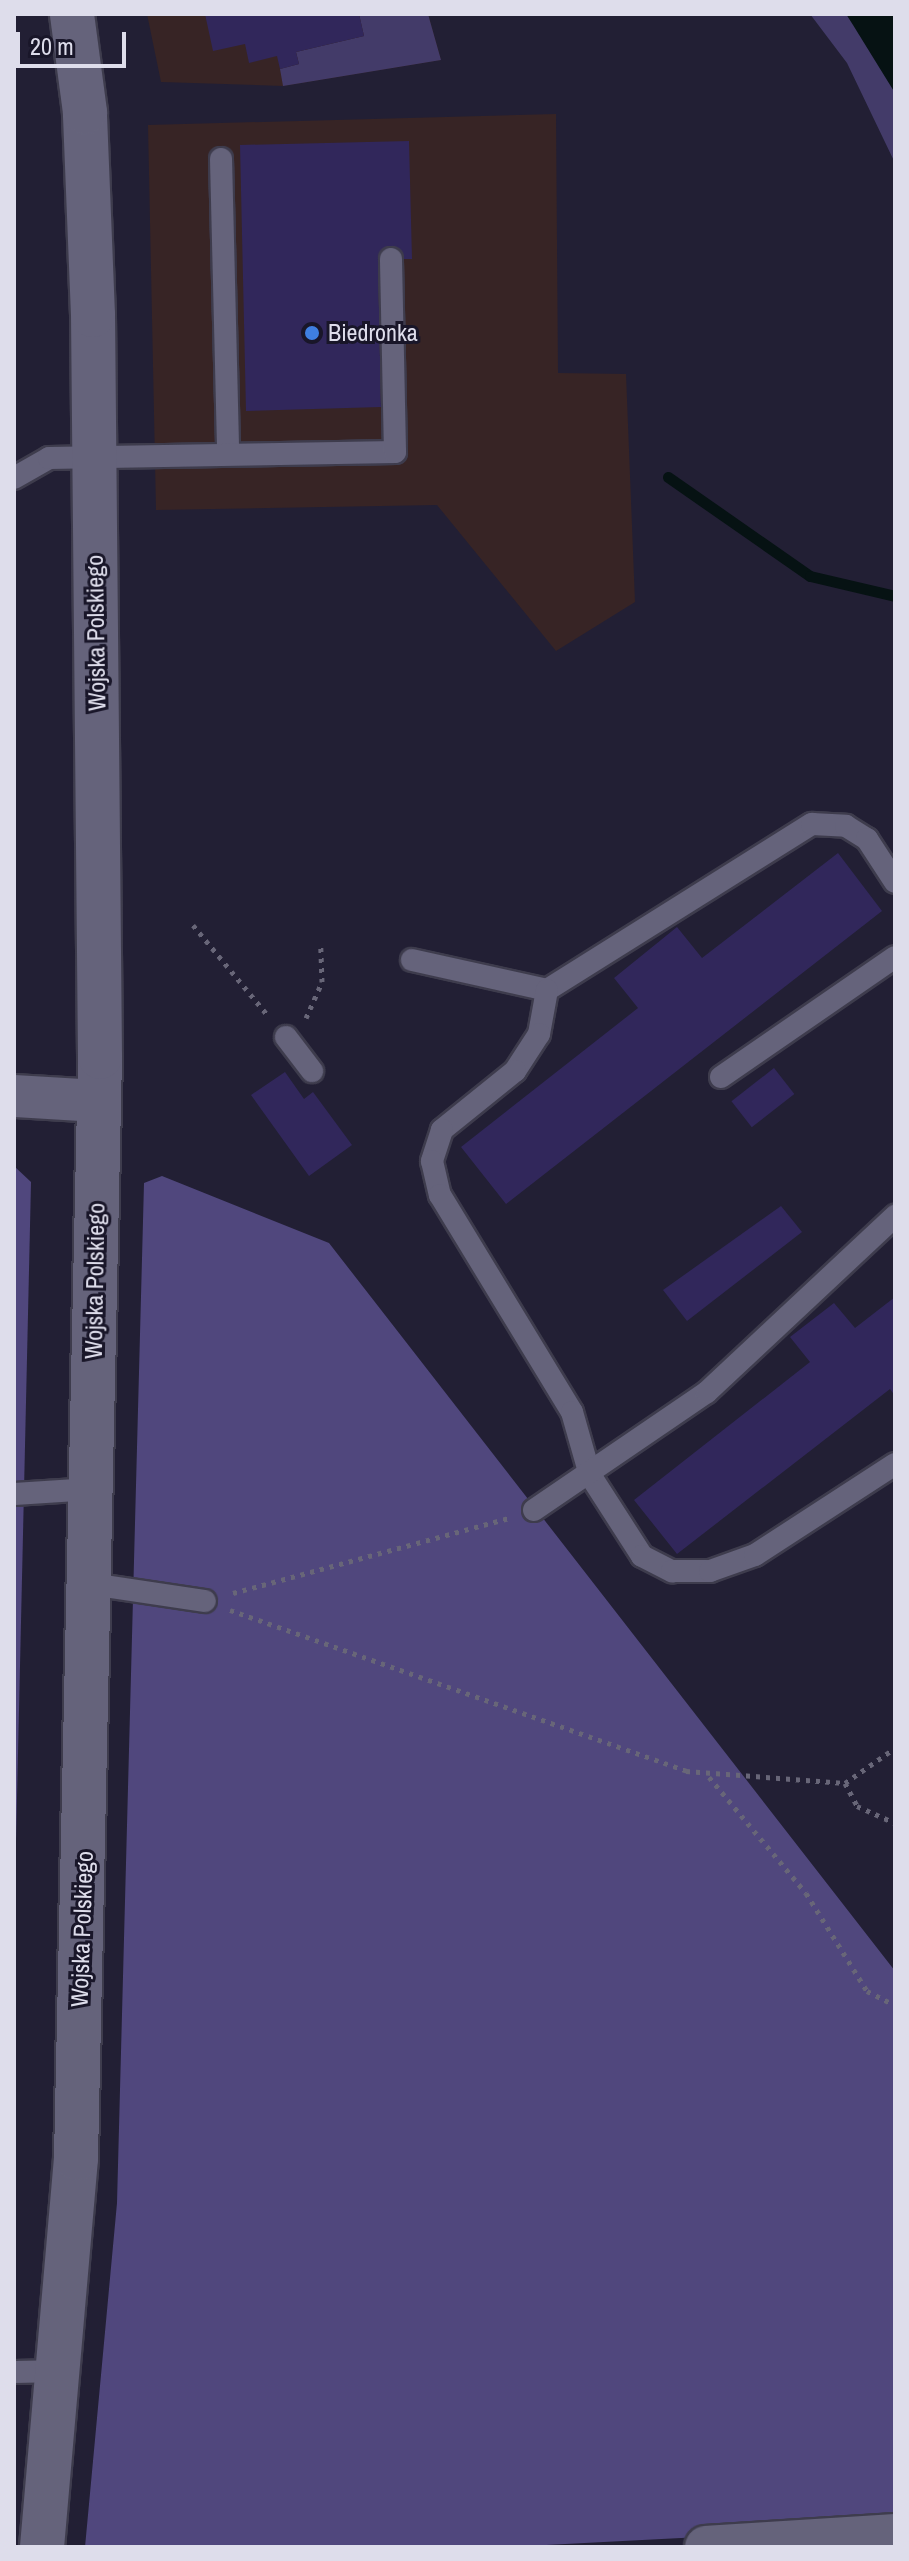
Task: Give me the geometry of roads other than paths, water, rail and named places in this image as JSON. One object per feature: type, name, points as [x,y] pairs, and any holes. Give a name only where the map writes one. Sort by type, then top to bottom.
[{"type":"street","name":"Wojska Polskiego","points":[[42,2547],[63,2371],[91,1584],[98,1101],[94,455],[85,112],[72,14]]},
{"type":"street","points":[[14,1096],[98,1101]]},
{"type":"street","points":[[706,2547],[895,2535]]},
{"type":"lane","points":[[221,159],[228,454]]},
{"type":"lane","points":[[14,478],[49,458],[395,452],[391,259]]},
{"type":"lane","points":[[412,960],[547,990],[812,824],[846,826],[867,839],[895,882]]},
{"type":"lane","points":[[721,1077],[895,957]]},
{"type":"lane","points":[[547,990],[539,1034],[515,1071],[442,1130],[432,1161],[440,1195],[572,1412],[590,1475],[642,1556],[672,1571],[710,1571],[755,1555],[895,1464]]},
{"type":"lane","points":[[286,1037],[312,1071]]},
{"type":"lane","points":[[534,1510],[590,1475],[707,1392],[895,1216]]},
{"type":"lane","points":[[14,1494],[92,1489]]},
{"type":"lane","points":[[91,1584],[205,1601]]},
{"type":"lane","points":[[14,2372],[63,2371]]},
{"type":"waterway","points":[[668,477],[810,576],[895,596]]},
{"type":"place","name":"Biedronka","points":[[312,333]]}]
